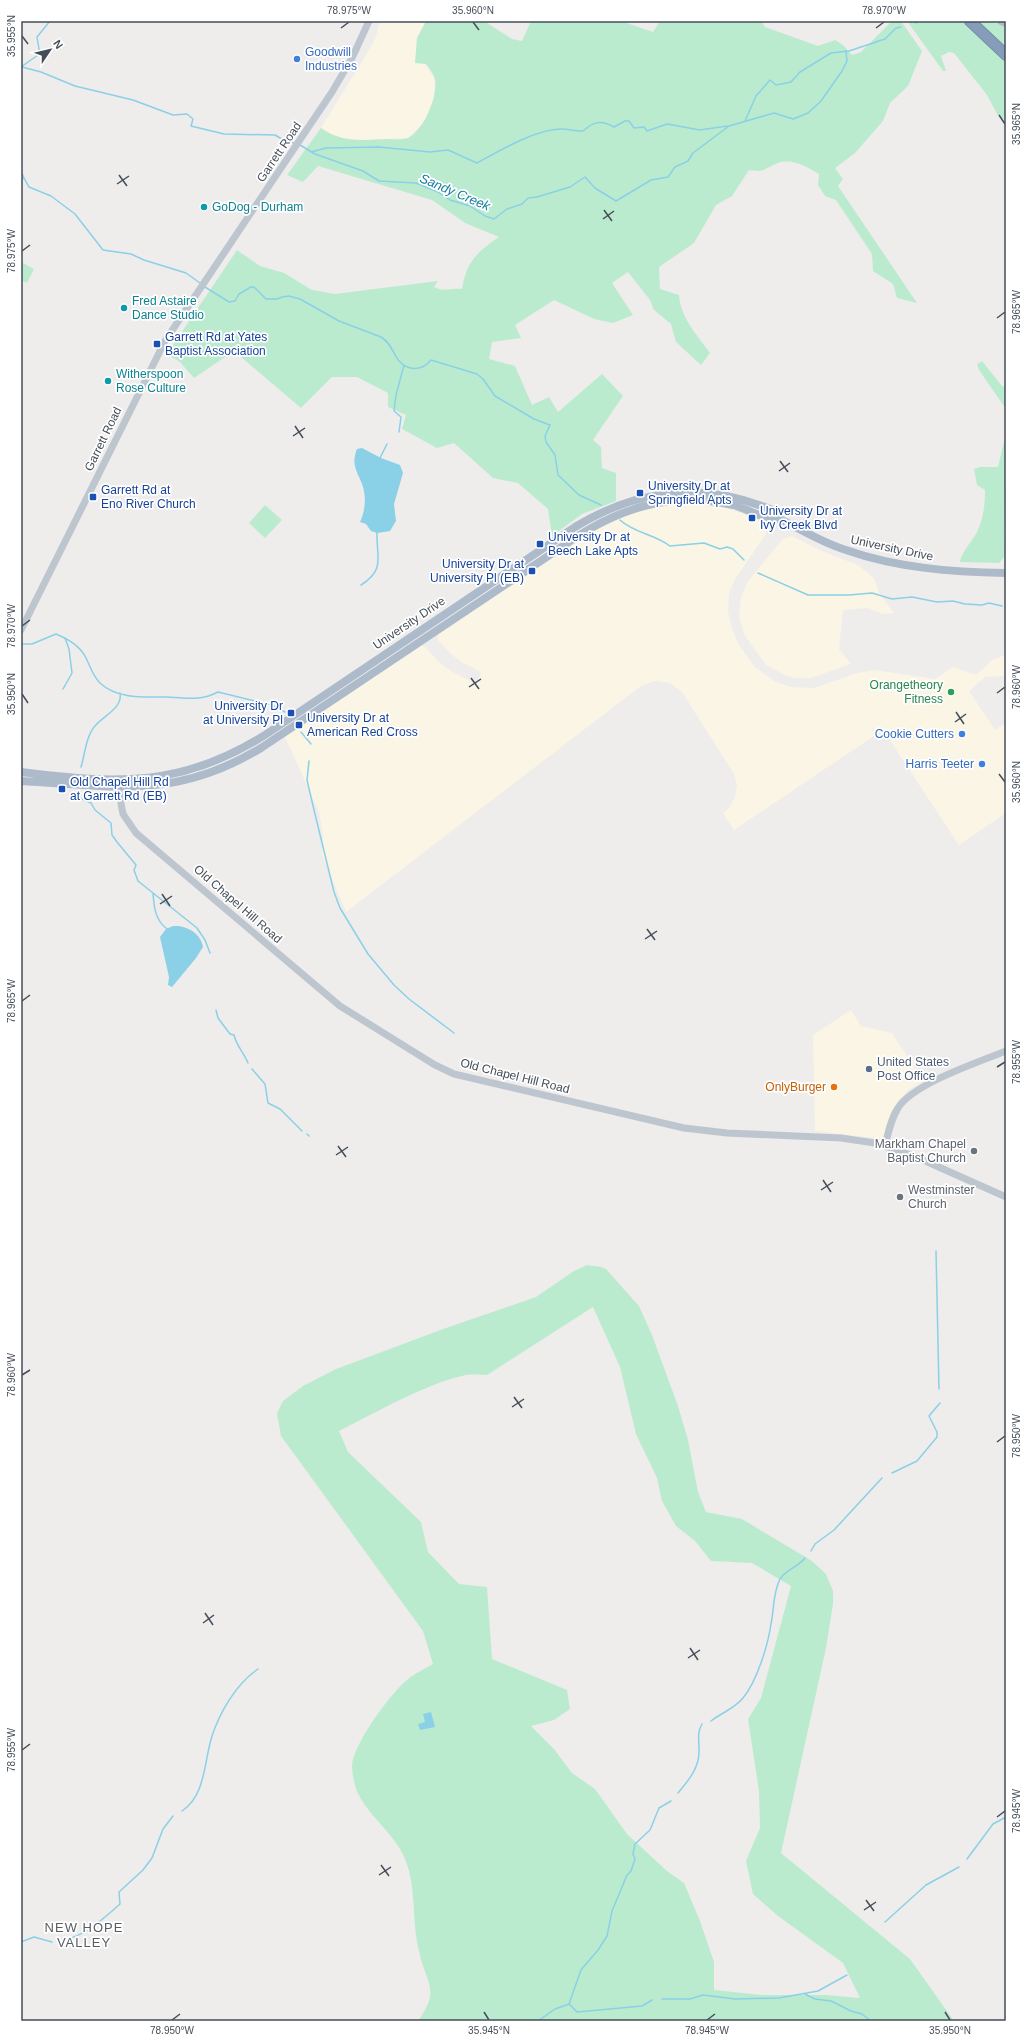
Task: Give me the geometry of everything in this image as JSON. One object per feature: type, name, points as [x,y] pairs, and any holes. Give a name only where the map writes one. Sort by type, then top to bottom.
[{"type":"highway","points":[[970,21],[1006,55]]},
{"type":"main road","points":[[1001,21],[1006,23]]},
{"type":"main road","name":"University Drive","points":[[118,784],[173,774],[205,765],[240,750],[575,526],[598,513],[641,497],[667,493],[709,493],[755,503],[777,512],[780,519],[829,544],[861,555],[934,570],[1006,573]]},
{"type":"main road","points":[[21,772],[82,778],[118,784]]},
{"type":"main road","points":[[21,781],[118,784]]},
{"type":"street","name":"Garrett Road","points":[[21,630],[151,367],[173,328],[304,136],[342,76],[369,21]]},
{"type":"street","name":"Old Chapel Hill Road","points":[[118,784],[123,814],[132,829],[309,981],[349,1012],[435,1065],[454,1074],[684,1128],[727,1132],[841,1138],[885,1146],[914,1156],[1006,1197]]},
{"type":"street","points":[[885,1146],[893,1117],[899,1106],[909,1095],[925,1085],[1006,1051]]},
{"type":"shaded area","points":[[380,21],[426,21],[417,38],[416,63],[425,64],[435,79],[434,102],[430,107],[424,122],[408,138],[348,140],[330,135],[321,128],[371,47]]},
{"type":"shaded area","points":[[697,505],[727,508],[763,521],[766,534],[735,579],[729,594],[728,611],[731,626],[739,645],[755,667],[774,681],[790,687],[814,688],[857,673],[875,670],[935,679],[953,667],[976,675],[992,660],[1005,655],[1006,676],[985,677],[969,691],[995,730],[1006,723],[1006,813],[959,845],[883,730],[734,830],[723,813],[729,808],[735,797],[737,785],[734,774],[682,692],[670,683],[655,681],[641,686],[346,912],[322,854],[323,836],[319,812],[285,737],[421,646],[425,647],[440,663],[451,671],[477,684],[481,672],[463,663],[452,655],[438,640],[438,634],[583,536],[619,518],[647,509],[667,506]]},
{"type":"shaded area","points":[[792,536],[824,552],[858,565],[874,578],[880,595],[894,613],[883,614],[867,608],[843,610],[839,649],[851,664],[811,678],[795,678],[785,675],[766,665],[745,636],[739,617],[741,597],[748,581],[782,540]]},
{"type":"shaded area","points":[[851,1010],[861,1026],[892,1033],[923,1081],[908,1090],[898,1101],[890,1115],[883,1139],[815,1131],[813,1035]]},
{"type":"green space","points":[[426,21],[484,21],[512,39],[522,41],[531,21],[621,21],[653,32],[660,21],[761,21],[765,27],[818,46],[835,40],[843,45],[852,55],[861,52],[892,21],[901,21],[922,51],[908,86],[890,103],[883,121],[855,153],[835,168],[843,179],[838,186],[917,303],[897,298],[893,284],[873,271],[872,254],[836,200],[825,196],[818,185],[819,174],[794,162],[778,163],[759,171],[749,170],[732,196],[716,205],[694,243],[659,267],[660,289],[679,295],[680,303],[686,319],[710,353],[701,365],[676,342],[671,324],[654,310],[650,300],[628,272],[612,283],[633,315],[613,323],[594,319],[554,300],[515,325],[521,338],[492,342],[489,359],[515,366],[532,405],[549,397],[558,412],[602,374],[623,396],[593,440],[601,447],[602,468],[616,473],[616,501],[582,514],[552,536],[548,509],[518,483],[493,478],[454,443],[437,448],[402,429],[406,415],[388,407],[388,393],[357,377],[332,377],[301,408],[234,351],[194,378],[180,362],[167,354],[237,250],[260,266],[284,273],[312,290],[335,294],[438,281],[434,287],[444,290],[462,289],[467,271],[474,258],[484,248],[499,237],[465,223],[432,200],[318,166],[303,182],[287,175],[321,128],[337,136],[354,140],[406,139],[414,134],[429,112],[435,87],[434,76],[426,64],[415,63],[417,38]]},
{"type":"green space","points":[[907,21],[962,21],[1005,59],[1006,121],[997,114],[987,95],[954,53],[949,52],[941,56],[946,71],[943,71]]},
{"type":"green space","points":[[976,21],[990,21],[1006,27],[1006,49]]},
{"type":"green space","points":[[21,262],[34,269],[27,283],[21,280]]},
{"type":"green space","points":[[982,361],[1002,386],[1006,387],[1006,409],[979,370],[977,364]]},
{"type":"green space","points":[[1006,433],[1005,556],[999,563],[960,562],[964,551],[976,534],[982,519],[984,508],[985,490],[977,485],[974,469],[980,467],[998,467]]},
{"type":"green space","points":[[265,505],[282,520],[265,538],[249,523]]},
{"type":"green space","points":[[587,1265],[606,1269],[639,1306],[652,1335],[678,1406],[688,1440],[698,1492],[706,1512],[742,1519],[812,1561],[826,1574],[833,1591],[833,1604],[826,1648],[781,1853],[910,1959],[954,2021],[418,2021],[429,2001],[430,1986],[419,1951],[409,1870],[400,1849],[394,1840],[361,1799],[355,1787],[352,1766],[354,1757],[365,1733],[391,1696],[407,1680],[433,1664],[423,1631],[281,1436],[277,1413],[283,1401],[303,1386],[336,1369],[446,1328],[536,1297],[574,1271]],"holes":[[[593,1307],[620,1367],[636,1434],[657,1478],[662,1501],[676,1526],[695,1541],[711,1561],[752,1563],[791,1586],[761,1698],[748,1719],[759,1791],[760,1828],[746,1861],[753,1894],[778,1916],[843,1963],[860,1998],[826,1995],[762,1995],[714,1990],[714,1962],[700,1921],[684,1883],[667,1871],[627,1834],[595,1789],[572,1773],[554,1749],[531,1726],[554,1720],[570,1709],[567,1690],[492,1659],[487,1587],[459,1584],[428,1552],[421,1522],[348,1452],[339,1431],[418,1391],[466,1375],[487,1375]]]},
{"type":"water","points":[[362,448],[381,458],[400,465],[403,473],[394,504],[396,521],[390,531],[377,533],[371,531],[366,524],[360,522],[364,512],[365,495],[354,461],[357,449]]},
{"type":"water","points":[[173,926],[183,927],[192,931],[202,942],[203,947],[196,958],[172,987],[168,985],[169,977],[160,937],[166,929]]},
{"type":"water","points":[[431,1712],[435,1727],[420,1730],[418,1724],[425,1722],[423,1714]]},
{"type":"waterway","points":[[21,67],[38,55],[39,49],[37,37],[50,21]]},
{"type":"waterway","name":"Sandy Creek","points":[[915,23],[919,21]]},
{"type":"waterway","name":"Sandy Creek","points":[[745,121],[756,96],[770,80],[776,85],[791,82],[800,72],[831,53],[849,51],[885,39],[896,28],[901,27]]},
{"type":"waterway","name":"Sandy Creek","points":[[300,145],[315,154],[363,171],[379,181],[416,183],[438,192],[450,200],[470,206],[485,216],[494,219],[507,209],[522,204],[528,198],[537,197],[570,187],[585,177],[595,188],[616,201],[651,180],[668,177],[675,167],[688,161],[693,153],[729,126],[774,113],[793,119],[808,113],[821,101],[842,71],[847,61],[846,51]]},
{"type":"waterway","name":"Sandy Creek","points":[[22,67],[41,72],[75,86],[133,100],[173,115],[187,114],[193,119],[191,126],[224,134],[275,135],[285,141],[294,143]]},
{"type":"waterway","points":[[311,152],[326,148],[379,147],[430,152],[448,150],[477,163],[518,142],[540,133],[561,129],[583,131],[590,125],[601,122],[614,127],[625,121],[629,121],[634,128],[644,127],[647,131],[667,124],[700,130],[727,126]]},
{"type":"waterway","points":[[21,171],[24,178],[21,180]]},
{"type":"waterway","points":[[24,178],[29,187],[51,196],[75,214],[103,250],[131,254],[144,260],[186,273],[200,283]]},
{"type":"waterway","points":[[205,287],[229,302],[235,301],[239,294],[251,287],[254,287],[266,299],[277,299],[289,296],[300,299],[339,321],[381,337],[390,345],[399,361],[407,367],[420,368],[431,360],[477,374],[483,379],[495,396],[534,419],[550,425],[545,436],[546,442],[555,455],[558,475],[579,495],[601,505]]},
{"type":"waterway","points":[[399,432],[401,417],[394,411],[396,395],[404,365]]},
{"type":"waterway","points":[[380,458],[387,444]]},
{"type":"waterway","points":[[620,520],[631,528],[670,546],[704,543],[720,549],[727,547],[733,549],[744,560]]},
{"type":"waterway","points":[[361,585],[369,579],[377,568],[377,532]]},
{"type":"waterway","points":[[758,573],[808,595],[849,595],[872,593],[892,599],[912,597],[937,602],[953,601],[965,604],[982,605],[989,603],[1002,606]]},
{"type":"waterway","points":[[22,644],[32,644],[56,634],[65,638],[83,652],[97,680],[114,692],[139,697],[192,698],[204,697],[218,692],[272,705],[285,712]]},
{"type":"waterway","points":[[63,689],[72,673],[69,649],[65,638]]},
{"type":"waterway","points":[[81,767],[92,730],[98,722],[116,707],[120,698],[120,693]]},
{"type":"waterway","points":[[301,732],[311,744]]},
{"type":"waterway","points":[[309,761],[307,780],[334,892],[340,908],[368,954],[394,985],[409,999],[454,1033]]},
{"type":"waterway","points":[[78,797],[91,803],[95,810],[111,823],[112,835],[136,865],[134,870],[138,881],[197,928],[205,940],[210,953]]},
{"type":"waterway","points":[[153,893],[158,917],[160,922],[167,929]]},
{"type":"waterway","points":[[216,1010],[218,1018],[230,1034],[234,1035],[236,1042],[248,1063]]},
{"type":"waterway","points":[[252,1069],[265,1084],[268,1103],[280,1109],[302,1131]]},
{"type":"waterway","points":[[936,1251],[939,1389]]},
{"type":"waterway","points":[[892,1473],[917,1461],[937,1437],[937,1432],[929,1416],[940,1403]]},
{"type":"waterway","points":[[811,1551],[815,1544],[834,1530],[882,1478]]},
{"type":"waterway","points":[[711,1721],[736,1705],[748,1691],[757,1673],[767,1642],[775,1595],[780,1579],[805,1558]]},
{"type":"waterway","points":[[182,1811],[190,1804],[200,1787],[212,1736],[224,1708],[236,1690],[258,1669]]},
{"type":"waterway","points":[[678,1793],[690,1778],[698,1762],[699,1733],[702,1724]]},
{"type":"waterway","points":[[569,2004],[581,1970],[598,1950],[607,1936],[612,1911],[635,1859],[633,1854],[635,1844],[650,1830],[659,1808],[671,1801]]},
{"type":"waterway","points":[[63,1940],[86,1931],[120,1904],[119,1892],[143,1870],[152,1858],[163,1829],[173,1816]]},
{"type":"waterway","points":[[967,1859],[993,1824],[1006,1817]]},
{"type":"waterway","points":[[885,1922],[926,1885],[959,1867]]},
{"type":"waterway","points":[[21,1942],[34,1937],[52,1942]]},
{"type":"waterway","points":[[662,1999],[690,1999],[703,1995],[735,1999],[779,1998],[818,1991],[847,1975]]},
{"type":"waterway","points":[[805,1994],[815,1999],[831,2001],[851,2011],[862,2014],[871,2021]]},
{"type":"waterway","points":[[569,2004],[577,2012],[642,2006],[652,2000]]},
{"type":"waterway","points":[[538,2021],[555,2009],[569,2004]]},
{"type":"place","name":"Goodwill Industries","points":[[297,59]]},
{"type":"place","name":"GoDog - Durham","points":[[204,207]]},
{"type":"place","name":"Fred Astaire Dance Studio","points":[[124,308]]},
{"type":"place","name":"Garrett Rd at Yates Baptist Association","points":[[157,344]]},
{"type":"place","name":"Witherspoon Rose Culture","points":[[108,381]]},
{"type":"place","name":"University Dr at Springfield Apts","points":[[640,493]]},
{"type":"place","name":"Garrett Rd at Eno River Church","points":[[93,497]]},
{"type":"place","name":"University Dr at Ivy Creek Blvd","points":[[752,518]]},
{"type":"place","name":"University Dr at Beech Lake Apts","points":[[540,544]]},
{"type":"place","name":"University Dr at University Pl (EB)","points":[[532,571]]},
{"type":"place","name":"Orangetheory Fitness","points":[[951,692]]},
{"type":"place","name":"University Dr at University Pl","points":[[291,713]]},
{"type":"place","name":"University Dr at American Red Cross","points":[[299,725]]},
{"type":"place","name":"Cookie Cutters","points":[[962,734]]},
{"type":"place","name":"Harris Teeter","points":[[982,764]]},
{"type":"place","name":"Old Chapel Hill Rd at Garrett Rd (EB)","points":[[62,789]]},
{"type":"place","name":"United States Post Office","points":[[869,1069]]},
{"type":"place","name":"OnlyBurger","points":[[834,1087]]},
{"type":"place","name":"Markham Chapel Baptist Church","points":[[974,1151]]},
{"type":"place","name":"Westminster Church","points":[[900,1197]]},
{"type":"district","name":"NEW HOPE VALLEY","points":[[84,1934]]}]
